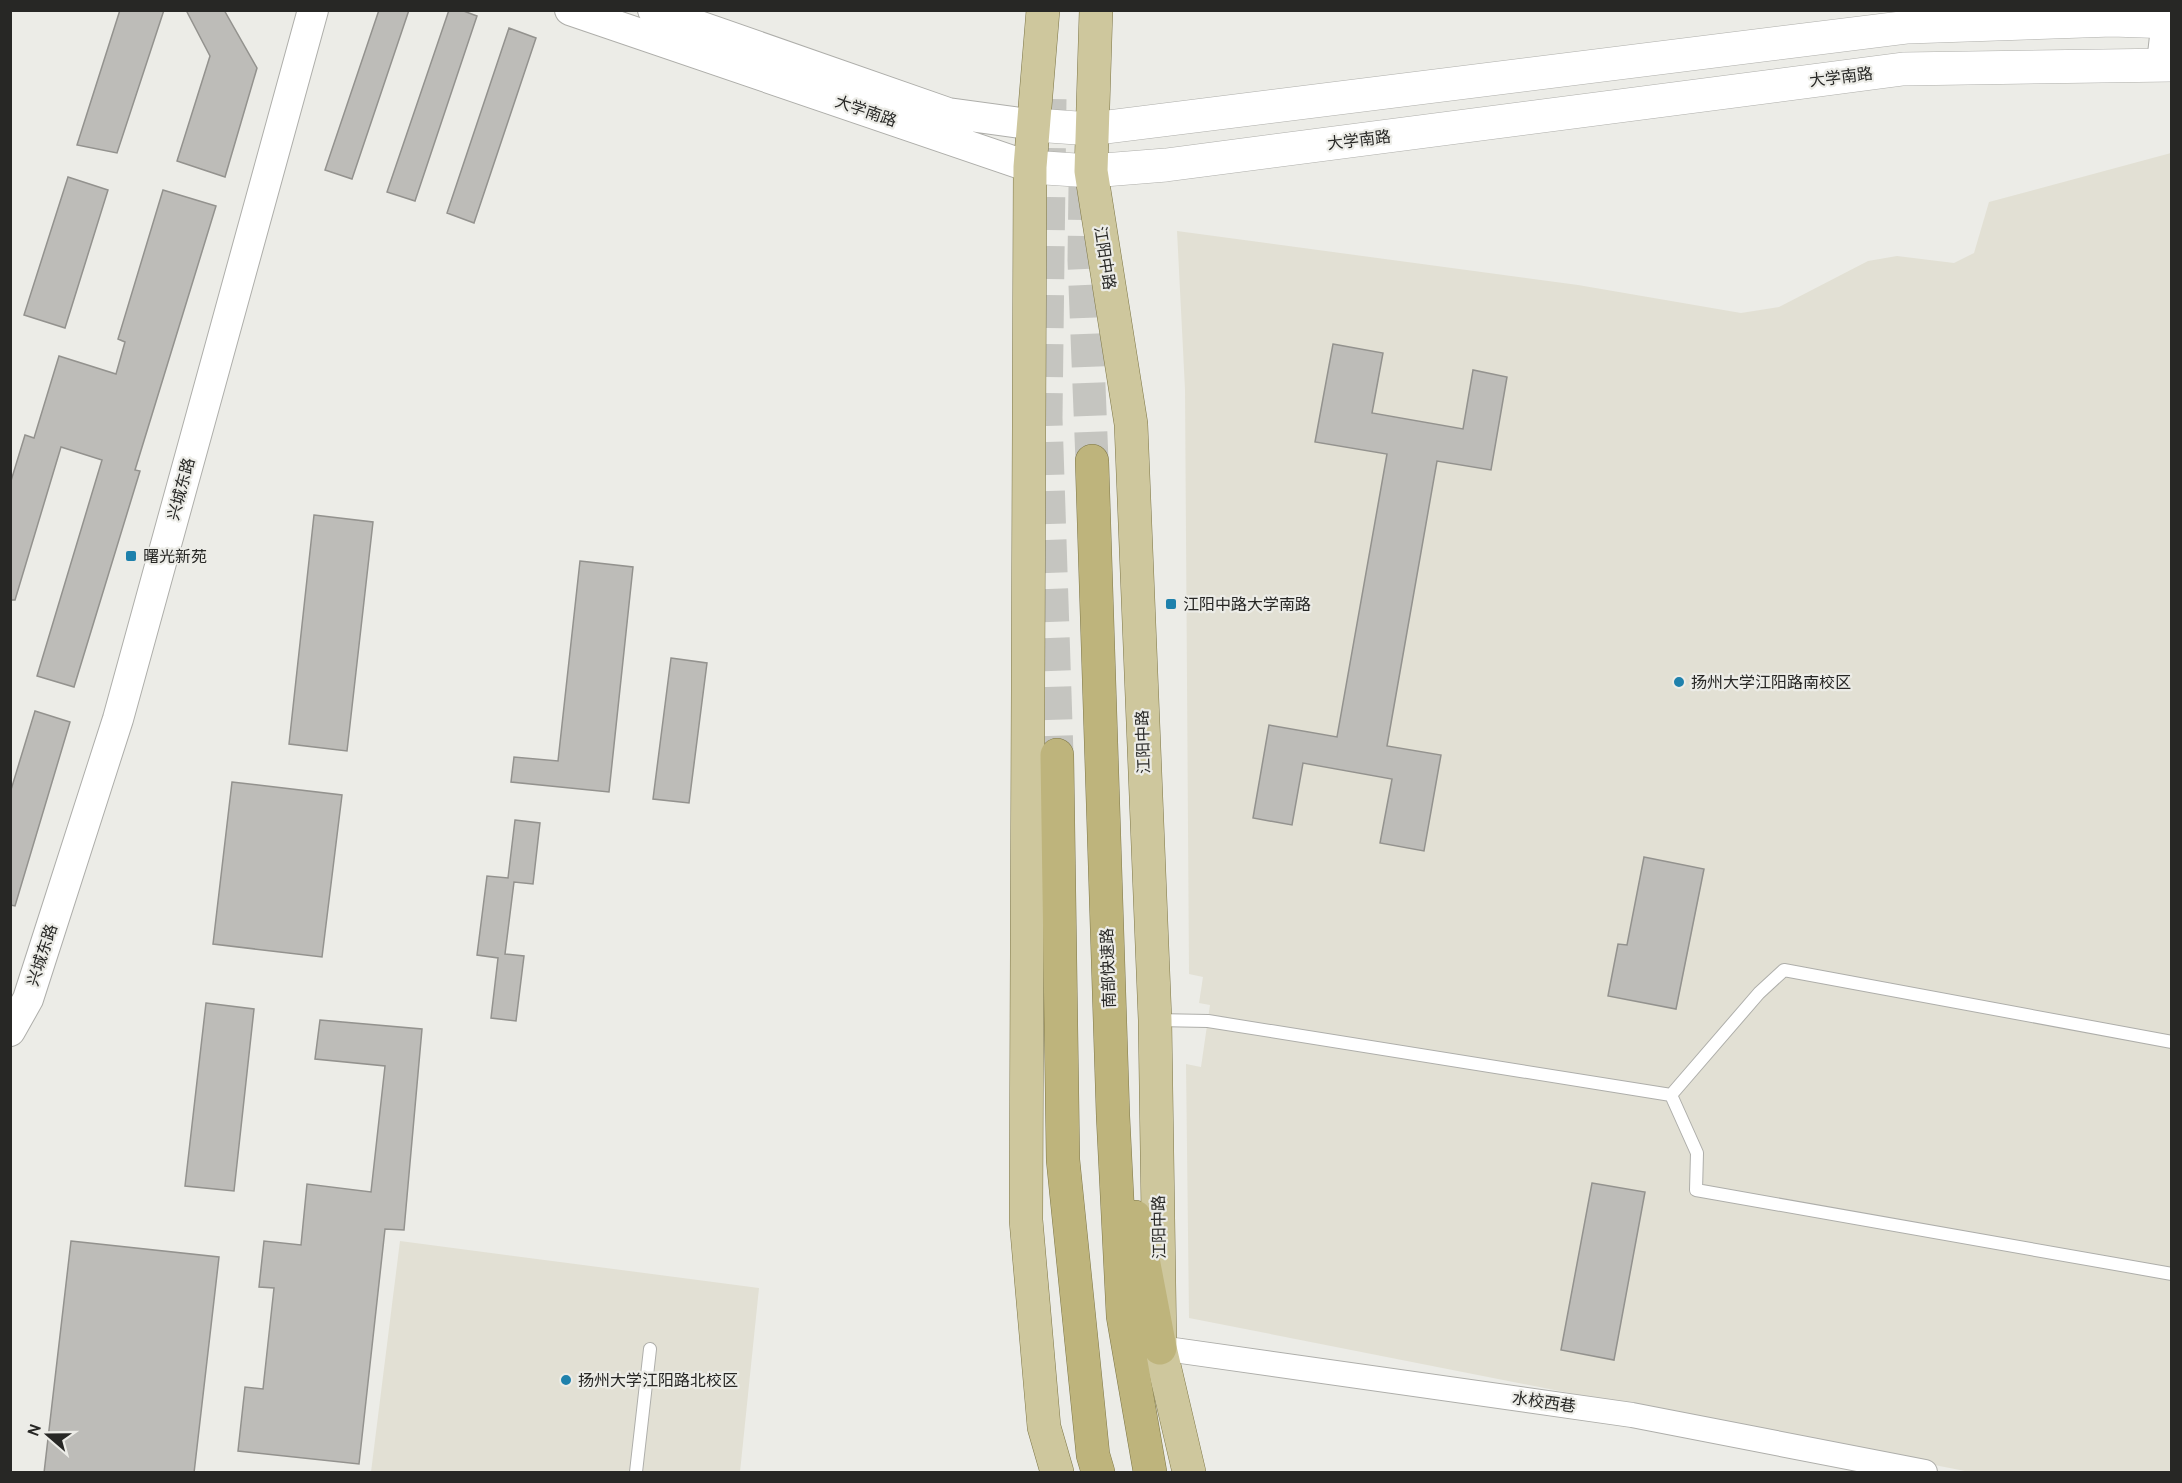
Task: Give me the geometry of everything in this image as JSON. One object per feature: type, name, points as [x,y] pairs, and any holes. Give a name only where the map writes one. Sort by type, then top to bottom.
[{"type":"highway","name":"南部快速路","points":[[1092,461],[1113,1116],[1123,1316],[1150,1473]]},
{"type":"highway","points":[[1057,755],[1063,1160],[1057,1259],[1083,1473]]},
{"type":"highway","points":[[1102,798],[1118,884],[1134,1210],[1160,1348]]},
{"type":"highway","points":[[1063,1160],[1093,1455],[1098,1473]]},
{"type":"main road","points":[[1042,10],[1030,167],[1026,1220],[1044,1427],[1057,1473]]},
{"type":"main road","name":"江阳中路","points":[[1096,10],[1091,171],[1131,424],[1155,1020],[1160,1348],[1190,1473]]},
{"type":"main road","name":"大学南路","points":[[1035,125],[1091,129],[1908,27],[2167,18]]},
{"type":"main road","name":"大学南路","points":[[1030,167],[1091,171],[1166,165],[1903,69],[2165,64]]},
{"type":"street","name":"兴城东路","points":[[10,1030],[28,999],[118,719],[313,10]]},
{"type":"street","name":"大学南路","points":[[570,10],[1030,167]]},
{"type":"street","name":"大学南路","points":[[653,10],[948,113],[1035,125]]},
{"type":"street","points":[[2165,64],[2167,18]]},
{"type":"street","name":"水校西巷","points":[[1160,1348],[1632,1415],[1925,1473]]},
{"type":"lane","points":[[1671,1095],[1758,993],[1784,970],[2172,1042]]},
{"type":"lane","points":[[1155,1020],[1208,1021],[1671,1095]]},
{"type":"lane","points":[[1671,1095],[1697,1153],[1696,1190],[2172,1274]]},
{"type":"lane","points":[[636,1473],[650,1349]]},
{"type":"shaded area","name":"扬州大学江阳路南校区","points":[[2171,153],[2171,1472],[1970,1472],[1189,1318],[1186,1064],[1201,1067],[1210,1005],[1199,1003],[1203,977],[1189,974],[1185,389],[1177,231],[1578,285],[1741,313],[1779,307],[1868,261],[1897,256],[1954,263],[1974,253],[1989,202]]},
{"type":"shaded area","name":"扬州大学江阳路北校区","points":[[400,1241],[759,1288],[740,1472],[371,1472]]},
{"type":"building","points":[[120,10],[164,10],[117,153],[77,145]]},
{"type":"building","points":[[186,10],[224,10],[257,68],[225,177],[177,161],[210,56]]},
{"type":"building","points":[[379,10],[409,10],[352,179],[325,170]]},
{"type":"building","points":[[449,10],[461,10],[477,16],[415,201],[387,192]]},
{"type":"building","points":[[509,28],[536,38],[474,223],[447,213]]},
{"type":"building","points":[[68,177],[108,190],[65,328],[24,315]]},
{"type":"building","points":[[163,190],[216,206],[135,470],[140,471],[74,687],[37,676],[102,460],[61,447],[15,600],[10,600],[10,484],[25,435],[34,438],[59,356],[116,374],[125,342],[118,339]]},
{"type":"building","points":[[1333,344],[1383,353],[1372,413],[1463,429],[1473,370],[1507,377],[1491,470],[1437,461],[1387,746],[1441,755],[1424,851],[1380,843],[1392,779],[1303,763],[1292,825],[1253,818],[1269,725],[1337,737],[1387,454],[1315,442]]},
{"type":"building","points":[[314,515],[373,522],[347,751],[289,744]]},
{"type":"building","points":[[580,561],[633,567],[609,792],[511,782],[514,757],[558,761]]},
{"type":"building","points":[[671,658],[707,663],[689,803],[653,799]]},
{"type":"building","points":[[35,711],[70,722],[15,906],[10,905],[10,793]]},
{"type":"building","points":[[232,782],[342,795],[322,957],[213,944]]},
{"type":"building","points":[[515,820],[540,823],[533,884],[514,882],[505,954],[524,956],[516,1021],[491,1018],[498,958],[477,955],[487,876],[508,878]]},
{"type":"building","points":[[1644,857],[1704,869],[1676,1009],[1608,996],[1618,944],[1627,945]]},
{"type":"building","points":[[206,1003],[254,1009],[234,1191],[185,1186]]},
{"type":"building","points":[[320,1020],[422,1029],[404,1230],[385,1229],[359,1464],[238,1451],[245,1387],[263,1389],[274,1288],[259,1287],[264,1241],[301,1245],[307,1184],[371,1192],[385,1066],[315,1059]]},
{"type":"building","points":[[1592,1183],[1645,1192],[1614,1360],[1561,1350]]},
{"type":"building","points":[[71,1241],[219,1257],[194,1473],[44,1473]]},
{"type":"tunnel","points":[[1050,99],[1046,418],[1057,755]]},
{"type":"tunnel","points":[[1085,187],[1084,260],[1092,461]]},
{"type":"place","name":"曙光新苑","points":[[131,556]]},
{"type":"place","name":"江阳中路大学南路","points":[[1171,604]]},
{"type":"place","name":"扬州大学江阳路南校区","points":[[1679,682]]},
{"type":"place","name":"扬州大学江阳路北校区","points":[[566,1380]]}]
